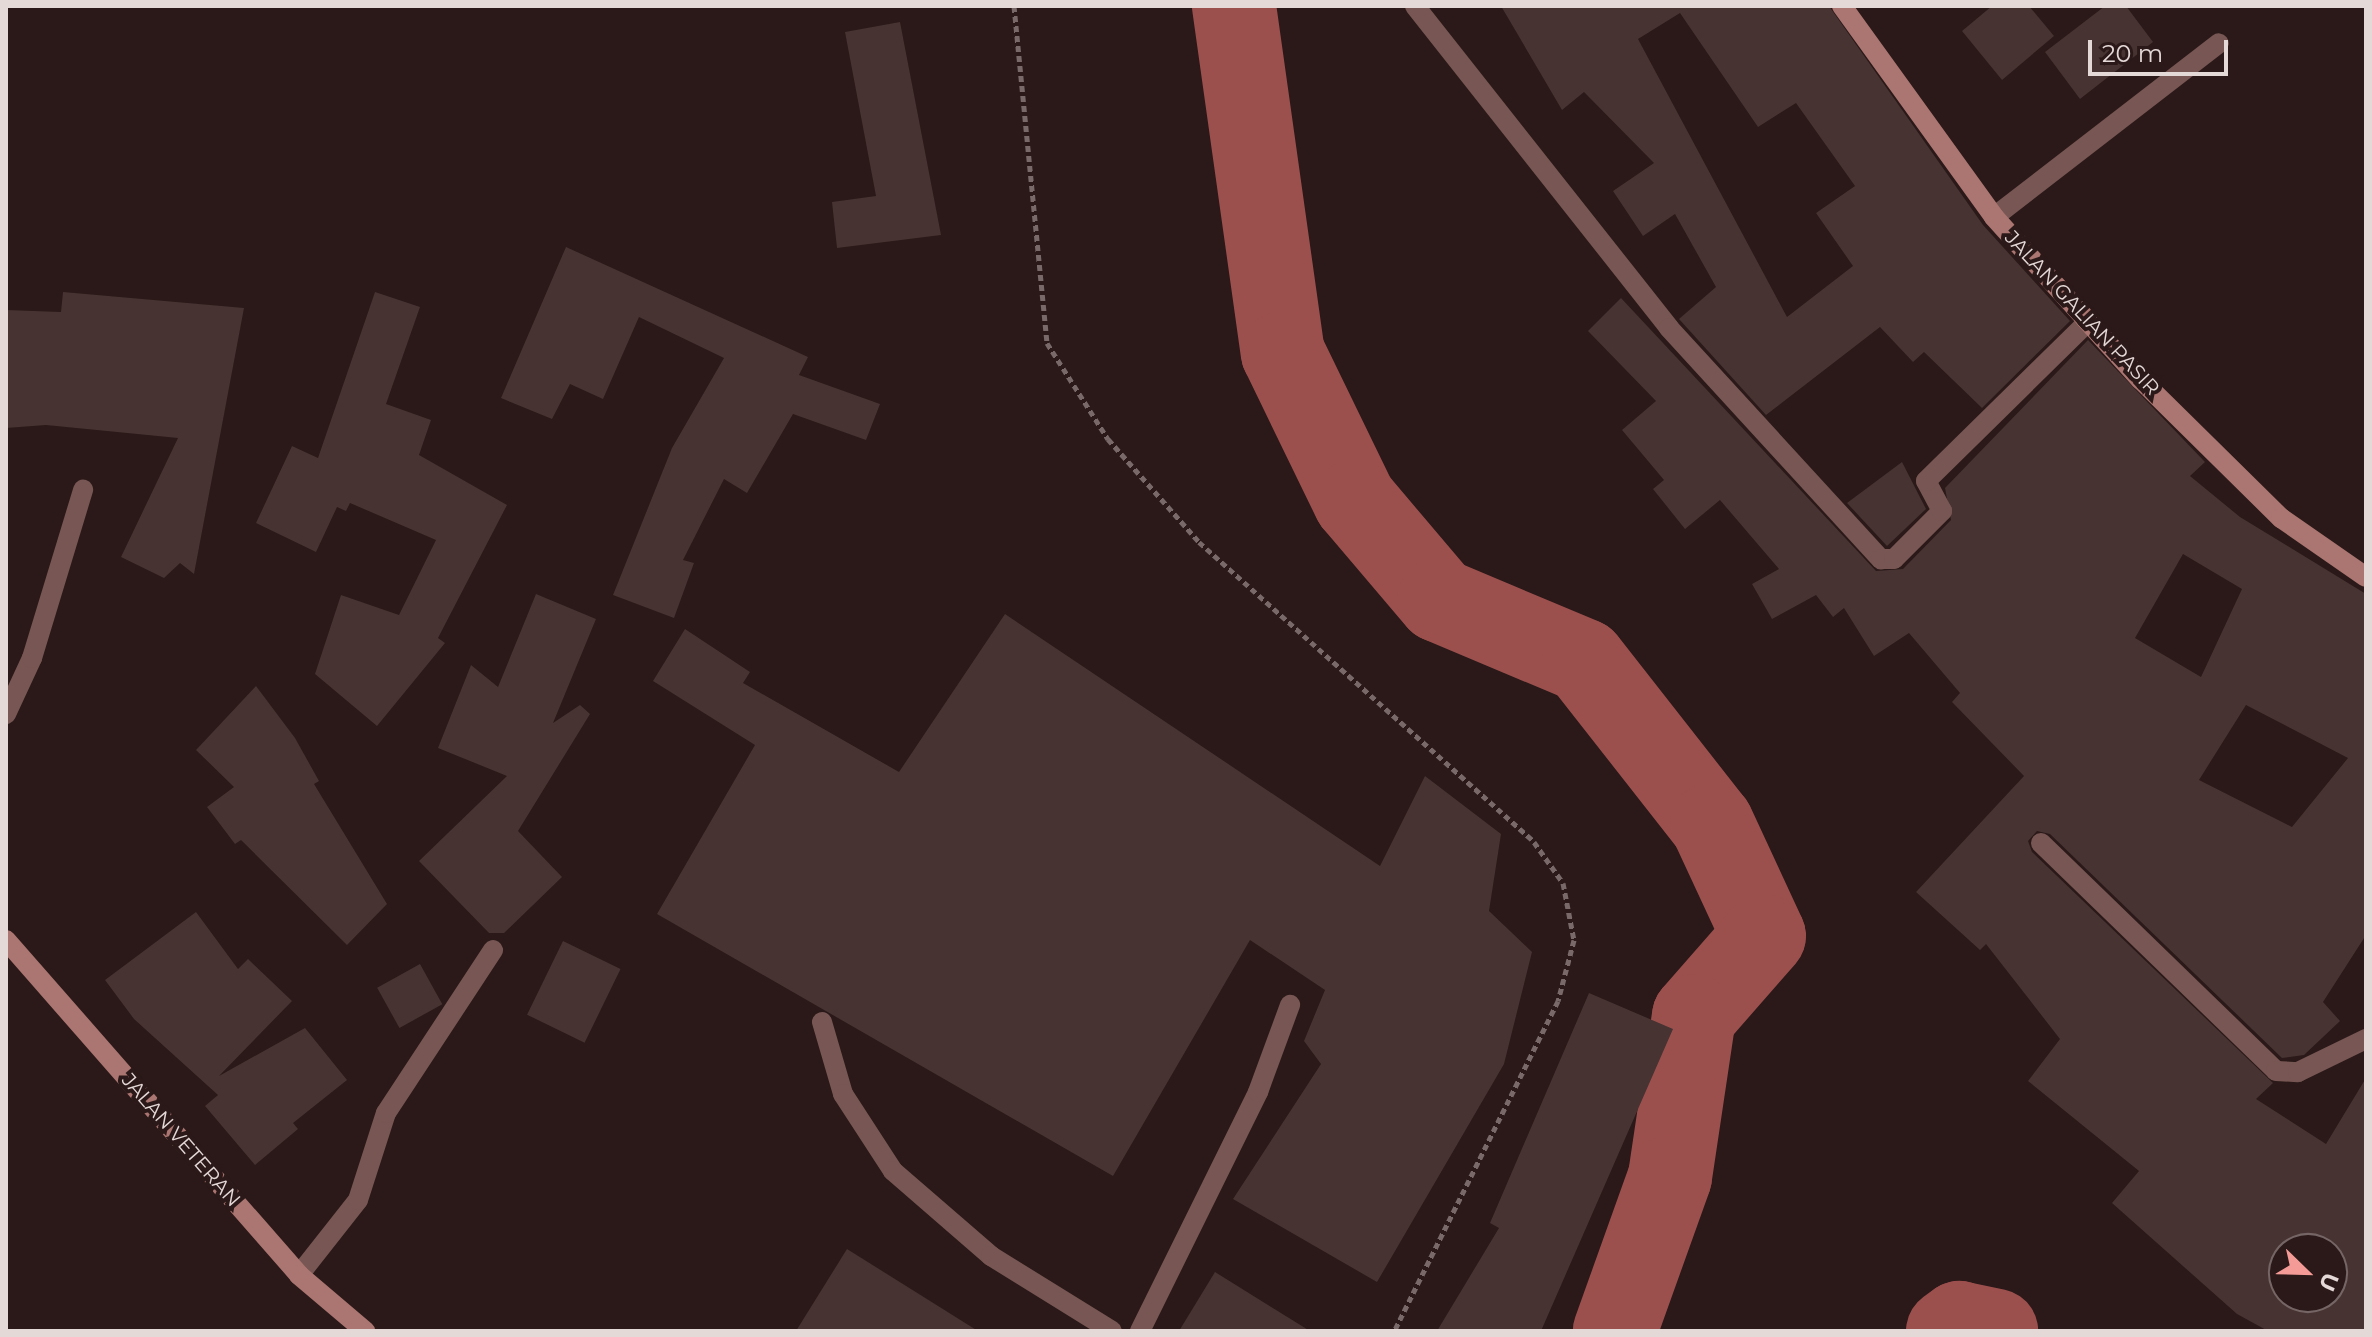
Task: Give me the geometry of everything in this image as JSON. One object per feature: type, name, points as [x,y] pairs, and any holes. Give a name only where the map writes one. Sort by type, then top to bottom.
[{"type":"street","points":[[1415,6],[1669,328],[1881,559],[1894,559],[1942,511],[1926,481],[2088,322]]},
{"type":"street","name":"JALAN GALIAN PASIR","points":[[1842,6],[1994,217],[2088,322],[2281,518],[2366,577]]},
{"type":"street","points":[[1994,217],[2219,43]]},
{"type":"street","points":[[6,714],[32,658],[83,490]]},
{"type":"street","points":[[2041,843],[2276,1071],[2298,1072],[2366,1039]]},
{"type":"street","name":"JALAN VETERAN","points":[[6,940],[299,1275],[365,1331]]},
{"type":"street","points":[[299,1275],[358,1200],[386,1113],[493,950]]},
{"type":"street","points":[[1140,1331],[1258,1092],[1290,1005]]},
{"type":"street","points":[[822,1022],[843,1094],[893,1171],[991,1256],[1112,1331]]},
{"type":"path","points":[[1014,6],[1047,343],[1108,439],[1199,542],[1534,842],[1563,883],[1574,940],[1558,1001],[1394,1331]]},
{"type":"building","points":[[1501,6],[1829,6],[1983,225],[2070,321],[1982,408],[1924,352],[1913,362],[1880,327],[1766,415],[1679,319],[1716,287],[1675,214],[1643,236],[1613,191],[1654,163],[1584,92],[1562,110]],"holes":[[[1680,13],[1758,127],[1796,103],[1855,186],[1816,213],[1853,266],[1787,317],[1638,39]]]},
{"type":"building","points":[[1992,6],[2029,6],[2054,36],[2002,80],[1962,31]]},
{"type":"building","points":[[2105,6],[2126,6],[2153,42],[2080,99],[2045,52]]},
{"type":"building","points":[[900,22],[941,235],[837,248],[832,202],[876,196],[845,32]]},
{"type":"building","points":[[566,247],[808,357],[799,375],[880,404],[866,440],[793,414],[747,493],[724,479],[683,560],[694,563],[674,618],[613,595],[672,448],[724,358],[639,317],[603,399],[570,384],[552,419],[501,398]]},
{"type":"building","points":[[63,292],[244,308],[194,574],[180,563],[164,578],[121,557],[178,438],[46,425],[6,428],[6,310],[61,312]]},
{"type":"building","points":[[375,292],[420,307],[386,404],[431,420],[419,455],[507,505],[438,638],[445,643],[377,726],[315,674],[341,595],[399,615],[436,540],[350,503],[346,511],[337,507],[316,552],[256,523],[292,446],[318,458]]},
{"type":"building","points":[[1621,298],[1876,571],[1903,569],[1951,520],[1945,488],[2088,340],[2205,462],[2190,476],[2240,517],[2366,594],[2366,935],[2323,1002],[2340,1021],[2304,1055],[2282,1058],[2050,834],[2037,831],[2028,841],[2032,852],[2273,1083],[2256,1099],[2326,1144],[2366,1078],[2366,1331],[2268,1331],[2237,1314],[2112,1203],[2139,1171],[2028,1081],[2060,1039],[1986,944],[1980,950],[1916,892],[2024,776],[1952,702],[1960,693],[1909,633],[1874,656],[1844,608],[1833,617],[1816,595],[1772,619],[1752,584],[1779,569],[1720,500],[1685,529],[1653,489],[1664,480],[1622,430],[1656,401],[1588,331]],"holes":[[[2183,554],[2242,589],[2201,677],[2135,638]],[[2246,705],[2348,758],[2292,827],[2199,780]]]},
{"type":"building","points":[[1902,462],[1926,509],[1887,546],[1847,503]]},
{"type":"building","points":[[536,594],[596,619],[553,723],[580,705],[590,714],[518,831],[562,877],[504,933],[489,933],[419,861],[507,776],[438,748],[471,665],[498,687]]},
{"type":"building","points":[[1005,614],[1380,866],[1425,776],[1501,834],[1489,911],[1532,952],[1504,1064],[1377,1282],[1233,1199],[1321,1064],[1304,1041],[1325,990],[1250,940],[1113,1176],[657,914],[755,745],[653,681],[685,629],[750,672],[743,683],[899,772]]},
{"type":"building","points":[[256,686],[295,738],[319,781],[314,784],[387,904],[347,945],[241,840],[235,844],[207,807],[234,787],[196,750]]},
{"type":"building","points":[[196,912],[238,969],[248,959],[292,1001],[219,1076],[305,1028],[347,1080],[293,1123],[298,1129],[255,1165],[205,1106],[218,1095],[134,1019],[105,980]]},
{"type":"building","points":[[563,941],[621,969],[585,1043],[527,1015]]},
{"type":"building","points":[[420,964],[442,1004],[399,1028],[377,988]]},
{"type":"building","points":[[1589,993],[1673,1029],[1541,1331],[1437,1331],[1499,1228],[1490,1223]]},
{"type":"building","points":[[847,1249],[978,1331],[796,1331]]},
{"type":"building","points":[[1215,1272],[1310,1331],[1179,1331]]},
{"type":"waterway","points":[[1234,6],[1283,353],[1355,501],[1439,600],[1584,661],[1712,824],[1764,936],[1694,1016],[1670,1177],[1615,1331]]},
{"type":"waterway","points":[[1948,1331],[1959,1323],[1996,1331]]}]
